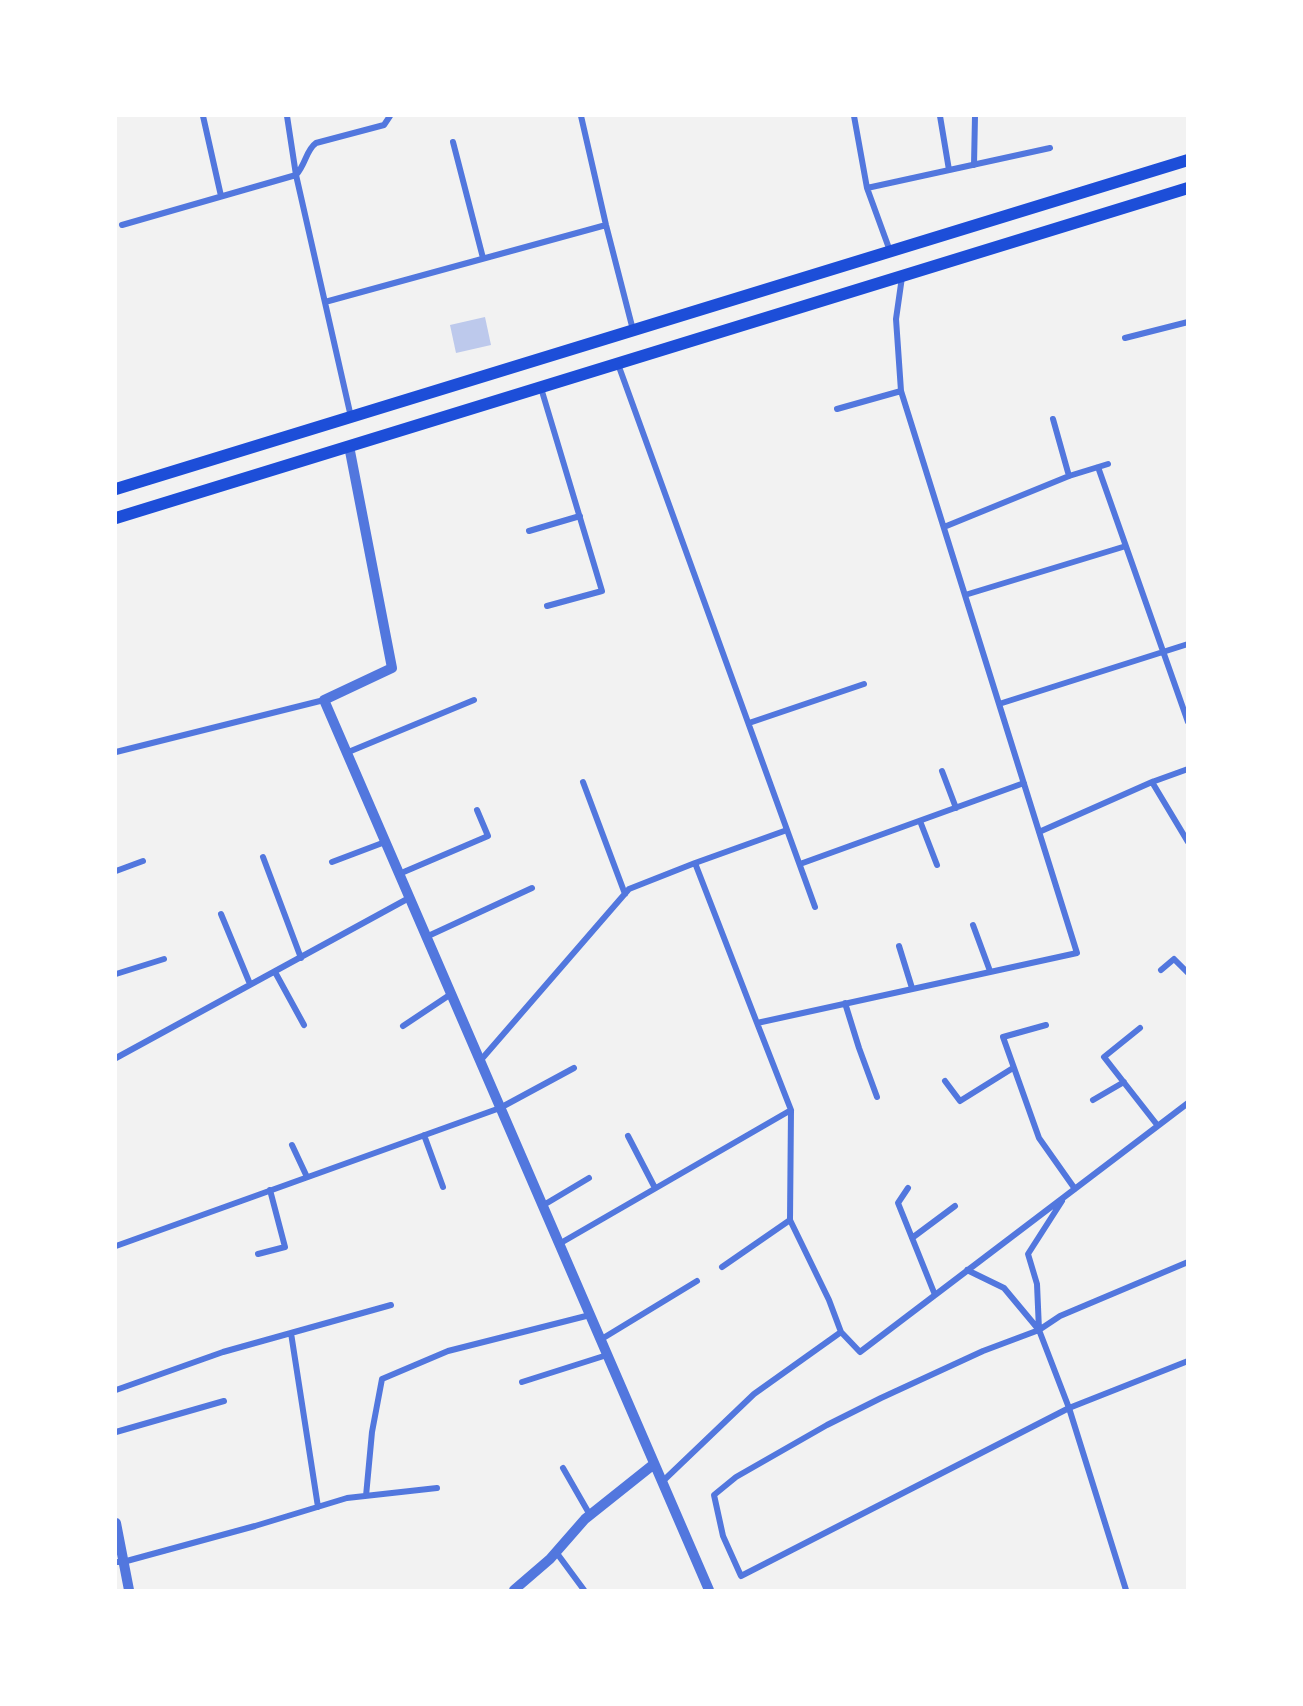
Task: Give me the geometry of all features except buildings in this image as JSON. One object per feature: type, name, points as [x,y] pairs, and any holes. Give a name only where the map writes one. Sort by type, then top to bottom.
[{"type":"main road","points":[[116,489],[1188,160]]},
{"type":"main road","points":[[116,518],[1188,188]]},
{"type":"street","points":[[203,116],[221,196]]},
{"type":"street","points":[[287,116],[296,175],[351,417]]},
{"type":"street","points":[[122,225],[296,175],[305,165],[309,149],[316,143],[384,125],[390,116]]},
{"type":"street","points":[[581,116],[633,330]]},
{"type":"street","points":[[854,116],[867,188],[890,251]]},
{"type":"street","points":[[940,116],[950,170]]},
{"type":"street","points":[[974,165],[975,116]]},
{"type":"street","points":[[453,142],[483,258]]},
{"type":"street","points":[[867,188],[1050,148]]},
{"type":"street","points":[[325,302],[606,225]]},
{"type":"street","points":[[757,1023],[1077,953],[902,391],[896,319],[902,276]]},
{"type":"street","points":[[1125,338],[1188,322]]},
{"type":"street","points":[[618,363],[815,907]]},
{"type":"street","points":[[541,387],[602,591],[547,606]]},
{"type":"street","points":[[837,409],[902,391]]},
{"type":"street","points":[[1053,419],[1069,476]]},
{"type":"street","points":[[116,752],[324,700],[392,668],[349,446]]},
{"type":"street","points":[[944,527],[1069,476],[1108,464]]},
{"type":"street","points":[[1098,467],[1188,722]]},
{"type":"street","points":[[529,531],[580,516]]},
{"type":"street","points":[[965,595],[1126,546]]},
{"type":"street","points":[[999,704],[1188,644]]},
{"type":"street","points":[[749,723],[864,684]]},
{"type":"street","points":[[324,700],[709,1590]]},
{"type":"street","points":[[346,753],[474,700]]},
{"type":"street","points":[[1040,832],[1152,782],[1188,769]]},
{"type":"street","points":[[942,771],[957,808]]},
{"type":"street","points":[[583,782],[625,894]]},
{"type":"street","points":[[1152,782],[1188,842]]},
{"type":"street","points":[[800,864],[1024,783]]},
{"type":"street","points":[[399,874],[488,836],[477,810]]},
{"type":"street","points":[[920,821],[937,865]]},
{"type":"street","points":[[480,1061],[629,889],[787,830]]},
{"type":"street","points":[[332,862],[385,842]]},
{"type":"street","points":[[263,857],[301,958]]},
{"type":"street","points":[[116,871],[143,861]]},
{"type":"street","points":[[694,864],[791,1110],[790,1220],[829,1300],[841,1332],[860,1352],[1188,1103]]},
{"type":"street","points":[[426,937],[532,888]]},
{"type":"street","points":[[116,1058],[409,898]]},
{"type":"street","points":[[221,914],[250,984]]},
{"type":"street","points":[[973,925],[990,971]]},
{"type":"street","points":[[899,946],[912,988]]},
{"type":"street","points":[[116,974],[164,959]]},
{"type":"street","points":[[1161,970],[1174,959],[1188,973]]},
{"type":"street","points":[[275,972],[304,1025]]},
{"type":"street","points":[[403,1026],[451,994]]},
{"type":"street","points":[[845,1003],[877,1097]]},
{"type":"street","points":[[1046,1025],[1003,1037],[1039,1138],[1075,1189]]},
{"type":"street","points":[[1140,1028],[1104,1057],[1158,1126]]},
{"type":"street","points":[[116,1246],[500,1108],[574,1068]]},
{"type":"street","points":[[945,1081],[960,1101],[1013,1068]]},
{"type":"street","points":[[1093,1100],[1124,1082]]},
{"type":"street","points":[[559,1244],[791,1110]]},
{"type":"street","points":[[424,1135],[443,1187]]},
{"type":"street","points":[[628,1136],[655,1188]]},
{"type":"street","points":[[292,1145],[307,1177]]},
{"type":"street","points":[[542,1206],[589,1178]]},
{"type":"street","points":[[908,1188],[898,1203],[935,1295]]},
{"type":"street","points":[[258,1254],[285,1247],[270,1190]]},
{"type":"street","points":[[1039,1330],[1037,1284],[1028,1254],[1064,1197]]},
{"type":"street","points":[[912,1238],[955,1206]]},
{"type":"street","points":[[722,1267],[790,1220]]},
{"type":"street","points":[[1188,1262],[1060,1316],[1039,1330],[983,1351],[890,1393],[827,1425],[736,1477],[714,1495],[723,1536],[741,1576],[1069,1408],[1188,1361]]},
{"type":"street","points":[[967,1270],[1005,1288],[1039,1330],[1069,1408],[1126,1590]]},
{"type":"street","points":[[600,1340],[697,1281]]},
{"type":"street","points":[[116,1390],[223,1352],[391,1305]]},
{"type":"street","points":[[366,1496],[372,1432],[382,1379],[448,1351],[590,1315]]},
{"type":"street","points":[[662,1482],[754,1394],[841,1332]]},
{"type":"street","points":[[291,1333],[318,1507]]},
{"type":"street","points":[[522,1382],[607,1355]]},
{"type":"street","points":[[116,1432],[224,1401]]},
{"type":"street","points":[[515,1590],[556,1552],[590,1515],[654,1464]]},
{"type":"street","points":[[563,1468],[590,1515]]},
{"type":"street","points":[[119,1562],[347,1498],[437,1488]]},
{"type":"street","points":[[116,1523],[119,1562],[129,1590]]},
{"type":"street","points":[[556,1552],[584,1590]]}]
